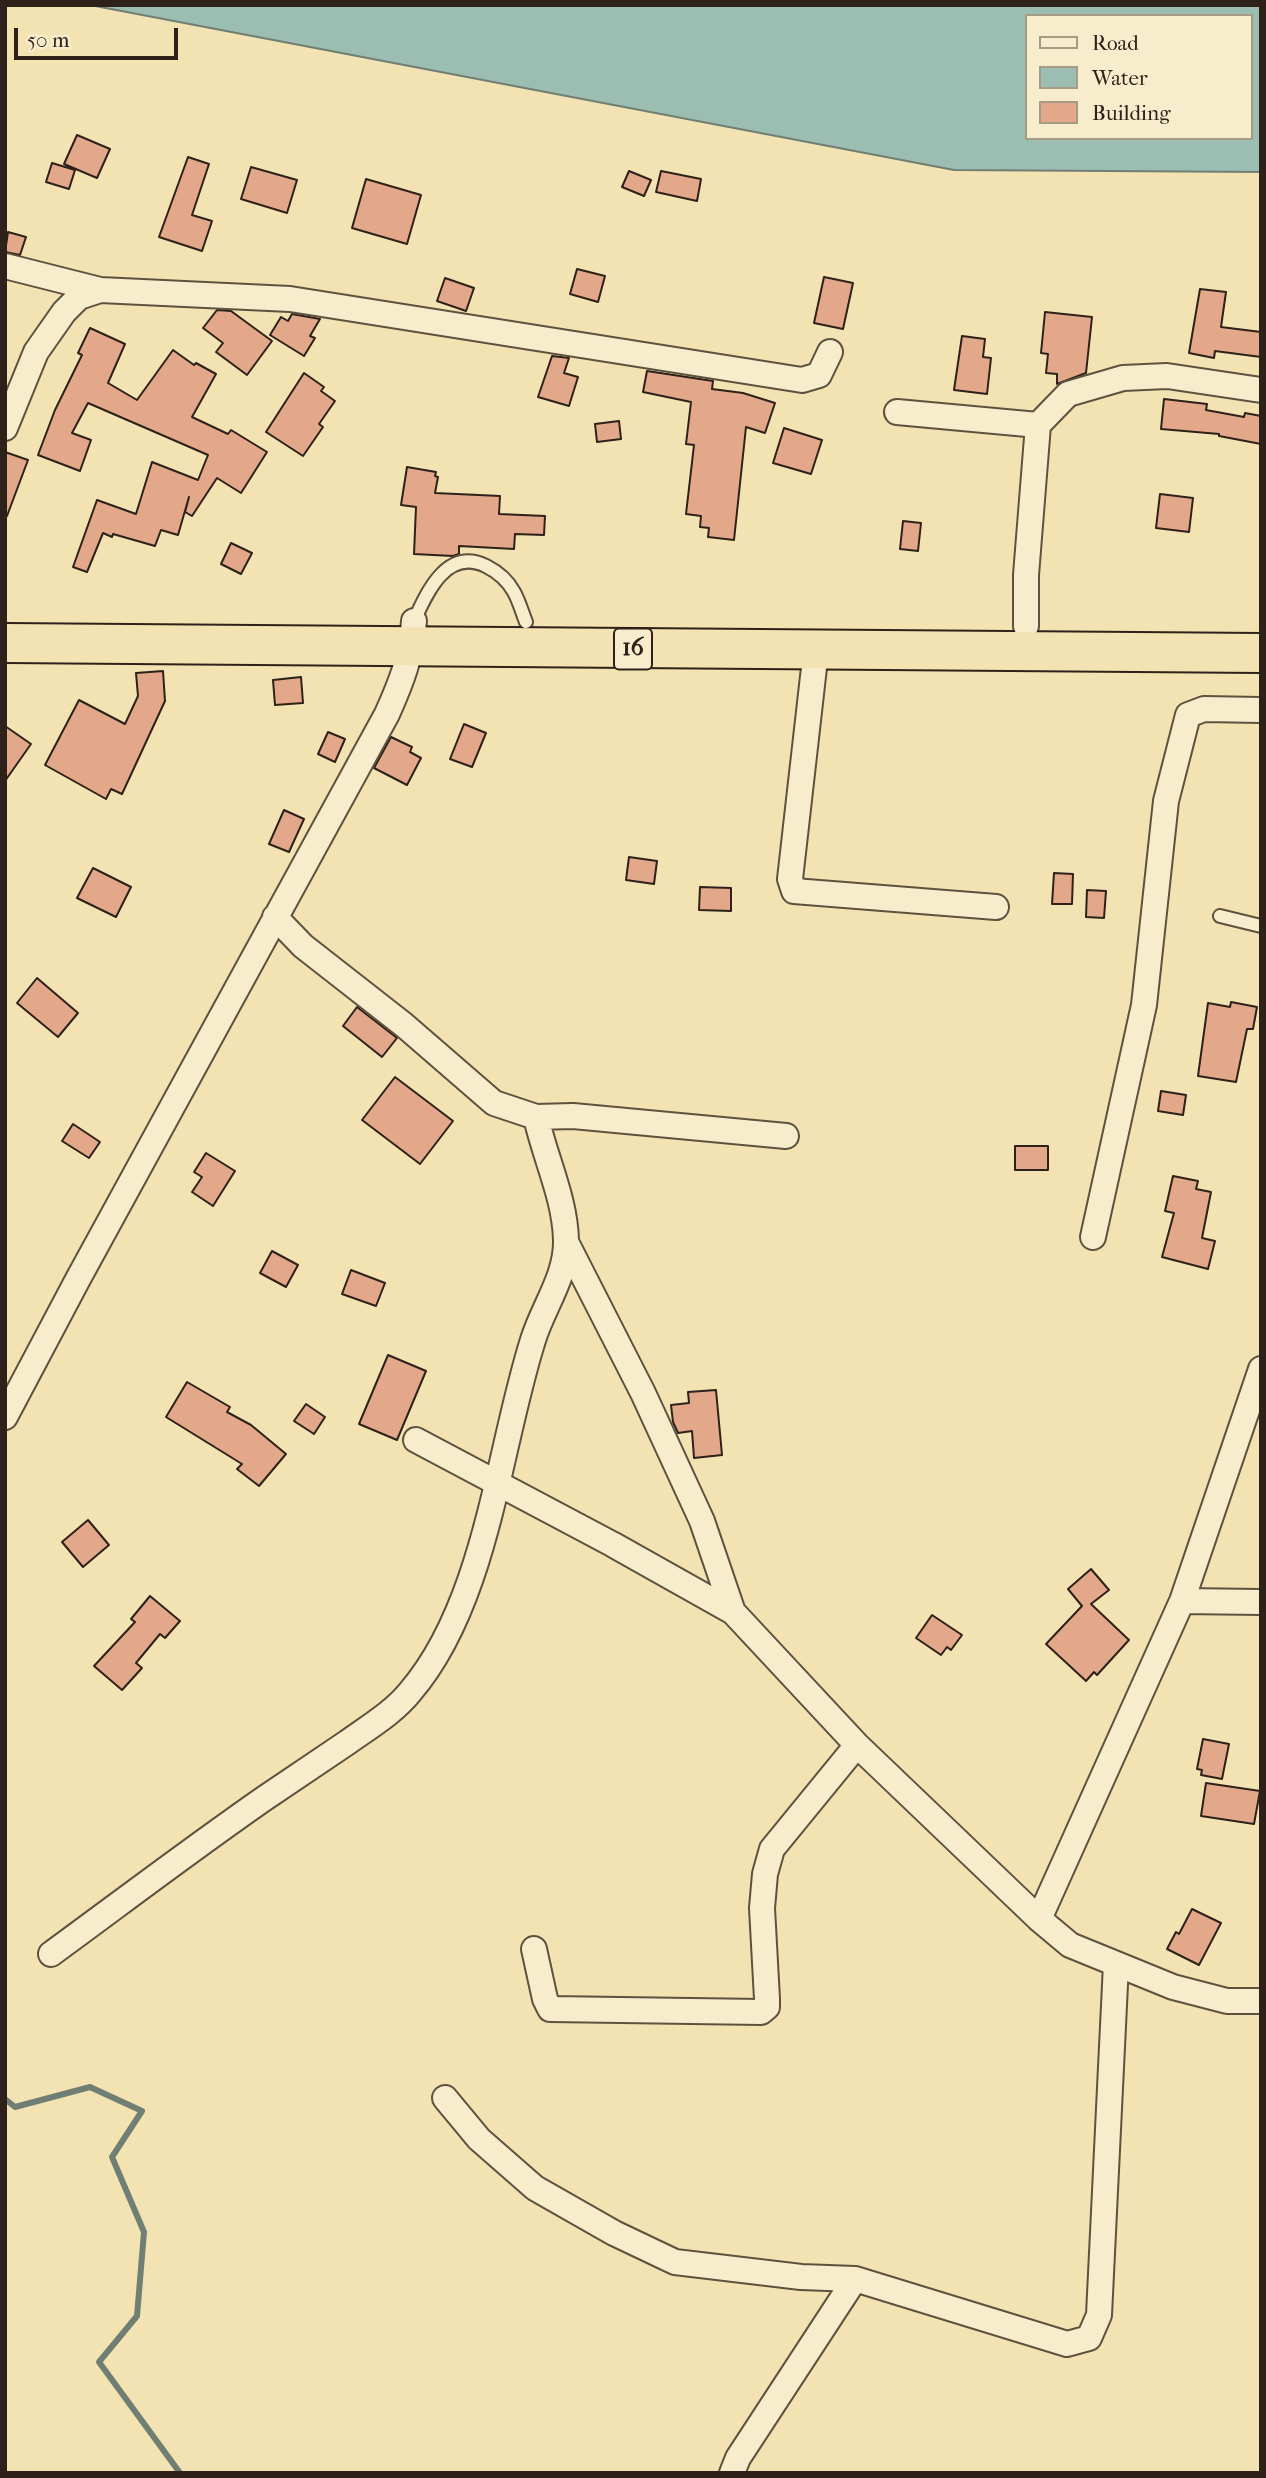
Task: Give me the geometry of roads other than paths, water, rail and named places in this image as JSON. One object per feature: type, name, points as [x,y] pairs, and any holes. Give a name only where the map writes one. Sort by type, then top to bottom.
[{"type":"highway","name":"16","points":[[5,619],[816,650],[1261,653]]},
{"type":"highway","name":"16","points":[[5,643],[413,634],[526,622],[1261,626]]},
{"type":"street","points":[[5,266],[100,290],[290,299],[802,380],[819,375],[830,352]]},
{"type":"street","points":[[5,428],[36,352],[64,312],[79,297],[100,290]]},
{"type":"street","points":[[1026,626],[1026,575],[1038,425],[1068,394],[1123,378],[1167,376],[1261,390]]},
{"type":"street","points":[[897,412],[1038,425]]},
{"type":"street","points":[[5,1416],[387,714],[400,684],[413,634]]},
{"type":"street","points":[[816,650],[790,879],[794,891],[996,906]]},
{"type":"street","points":[[1093,1237],[1143,1005],[1166,801],[1188,715],[1204,709],[1261,710]]},
{"type":"street","points":[[275,917],[303,946],[404,1026],[494,1103],[536,1117],[573,1116],[786,1136]]},
{"type":"street","points":[[51,1954],[239,1817],[372,1726],[410,1693],[442,1649],[469,1583],[533,1338],[557,1284],[566,1242],[561,1202],[543,1149],[536,1117]]},
{"type":"street","points":[[566,1242],[643,1393],[702,1521],[733,1612]]},
{"type":"street","points":[[1039,1919],[1182,1601],[1261,1369]]},
{"type":"street","points":[[416,1440],[733,1612],[857,1745],[1039,1919],[1070,1945],[1173,1987],[1227,2001],[1261,2001]]},
{"type":"street","points":[[1182,1601],[1261,1602]]},
{"type":"street","points":[[534,1949],[545,1999],[550,2009],[761,2012],[766,2007],[767,1999],[762,1908],[765,1874],[772,1849],[857,1745]]},
{"type":"street","points":[[446,2098],[479,2139],[534,2188],[614,2233],[675,2262],[801,2277],[855,2279],[1067,2344],[1089,2339],[1099,2315],[1116,1964]]},
{"type":"street","points":[[732,2473],[738,2458],[855,2279]]},
{"type":"lane","points":[[413,634],[432,584],[454,563],[466,561],[477,562],[499,573],[513,591],[526,622]]},
{"type":"lane","points":[[1220,916],[1261,926]]},
{"type":"water","points":[[90,5],[1261,5],[1261,172],[954,170]]},
{"type":"waterway","points":[[5,2099],[15,2107],[90,2087],[142,2111],[112,2157],[144,2232],[137,2316],[99,2362],[180,2473]]}]
